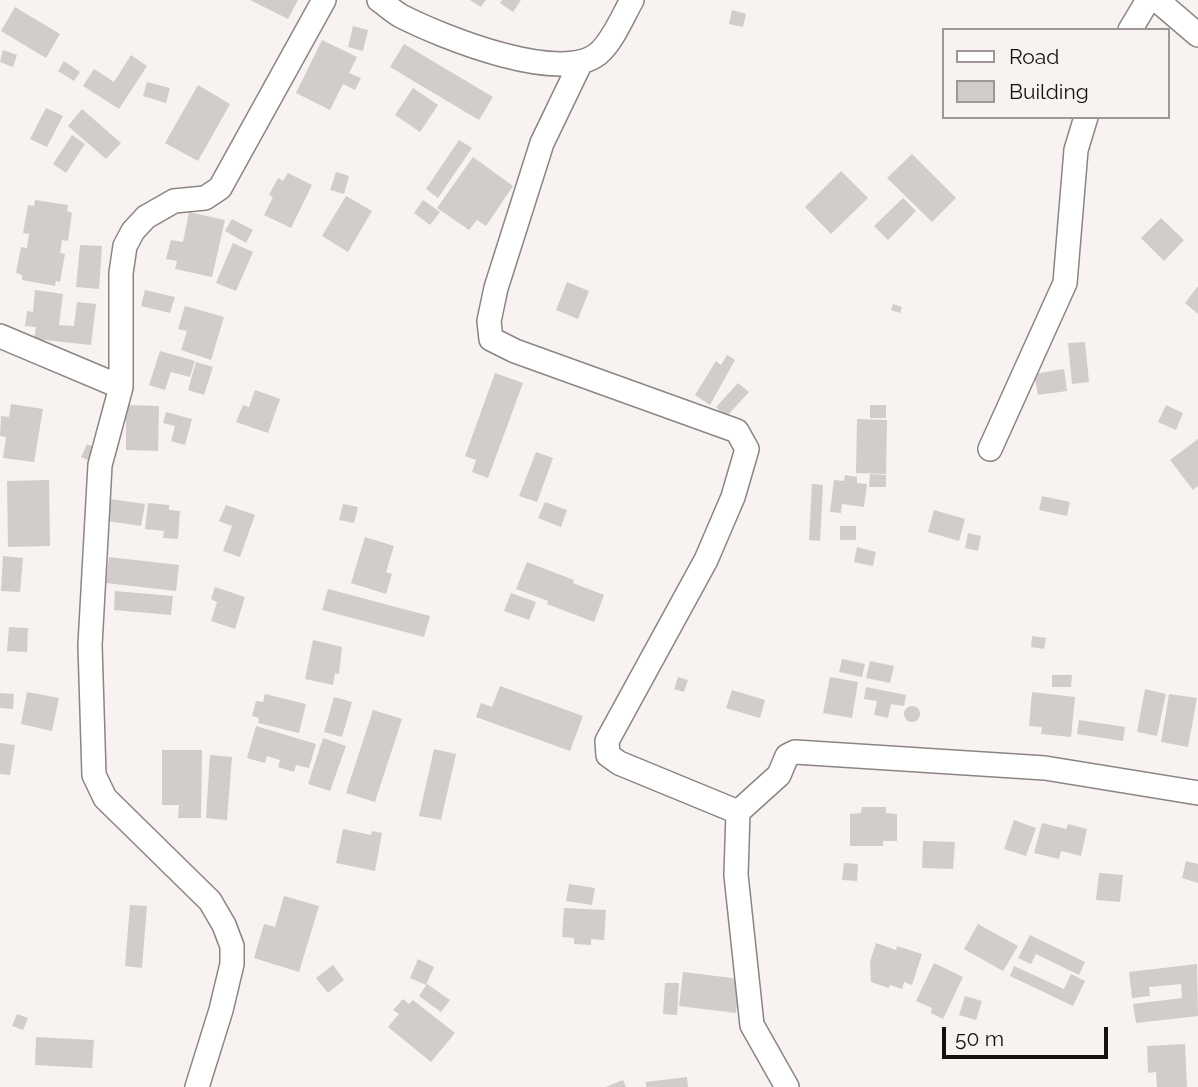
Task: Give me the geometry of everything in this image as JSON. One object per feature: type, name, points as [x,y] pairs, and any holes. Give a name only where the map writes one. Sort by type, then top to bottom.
[{"type":"street","points":[[197,1087],[221,1010],[232,964],[232,946],[225,925],[210,901],[113,806],[94,775],[90,645],[100,465],[121,387],[121,272],[125,246],[133,231],[146,217],[174,201],[205,198],[220,188],[324,0]]},
{"type":"street","points":[[379,0],[400,15],[485,51],[546,64],[581,62],[601,52],[632,0]]},
{"type":"street","points":[[1131,28],[1147,0]]},
{"type":"street","points":[[1157,0],[1198,35]]},
{"type":"street","points":[[581,62],[538,155],[496,288],[489,321],[491,339],[515,351],[737,431],[747,449],[733,497],[706,560],[607,741],[608,755],[619,763],[737,812]]},
{"type":"street","points":[[990,449],[1065,283],[1076,150],[1085,119]]},
{"type":"street","points":[[0,336],[121,387]]},
{"type":"street","points":[[787,1087],[752,1024],[736,875],[737,812],[779,775],[786,757],[795,752],[1045,768],[1198,793]]},
{"type":"building","points":[[250,0],[298,0],[288,19]]},
{"type":"building","points":[[470,0],[486,0],[481,7]]},
{"type":"building","points":[[502,0],[521,0],[513,12],[500,3]]},
{"type":"building","points":[[15,7],[60,34],[46,58],[1,31]]},
{"type":"building","points":[[732,10],[746,14],[743,27],[729,24]]},
{"type":"building","points":[[353,26],[368,30],[363,51],[348,47]]},
{"type":"building","points":[[322,40],[357,57],[349,73],[361,78],[355,90],[343,84],[330,110],[296,93]]},
{"type":"building","points":[[404,44],[493,97],[479,120],[390,67]]},
{"type":"building","points":[[3,50],[17,55],[13,67],[0,62]]},
{"type":"building","points":[[131,55],[147,66],[119,109],[83,86],[94,69],[114,82]]},
{"type":"building","points":[[64,61],[80,72],[74,81],[58,71]]},
{"type":"building","points":[[147,82],[170,88],[166,103],[143,96]]},
{"type":"building","points":[[198,85],[230,104],[198,161],[165,143]]},
{"type":"building","points":[[413,88],[438,105],[420,132],[395,115]]},
{"type":"building","points":[[46,108],[63,116],[47,147],[30,139]]},
{"type":"building","points":[[82,109],[121,143],[106,159],[68,126]]},
{"type":"building","points":[[72,135],[85,144],[66,173],[53,164]]},
{"type":"building","points":[[459,140],[472,148],[438,198],[426,189]]},
{"type":"building","points":[[912,154],[956,198],[932,222],[887,178]]},
{"type":"building","points":[[473,157],[513,186],[486,226],[477,220],[469,230],[437,208]]},
{"type":"building","points":[[841,171],[868,198],[831,234],[805,207]]},
{"type":"building","points":[[336,172],[349,176],[344,194],[330,190]]},
{"type":"building","points":[[288,173],[312,185],[291,228],[264,215],[273,197],[269,195],[278,178],[283,181]]},
{"type":"building","points":[[346,196],[372,211],[348,252],[322,236]]},
{"type":"building","points":[[903,198],[916,211],[888,240],[874,226]]},
{"type":"building","points":[[35,200],[68,205],[67,211],[72,213],[68,241],[62,240],[60,253],[65,254],[60,282],[56,281],[55,286],[22,280],[22,275],[16,273],[21,247],[27,248],[29,234],[23,233],[28,205],[34,206]]},
{"type":"building","points":[[423,200],[440,212],[430,225],[414,213]]},
{"type":"building","points":[[189,212],[225,220],[212,277],[175,269],[177,261],[166,259],[171,240],[183,242]]},
{"type":"building","points":[[1161,218],[1184,240],[1164,261],[1141,238]]},
{"type":"building","points":[[232,219],[253,230],[246,243],[225,231]]},
{"type":"building","points":[[233,243],[253,252],[236,291],[216,283]]},
{"type":"building","points":[[80,245],[102,246],[99,289],[76,287]]},
{"type":"building","points":[[567,282],[589,291],[578,319],[556,310]]},
{"type":"building","points":[[1198,286],[1198,314],[1185,303]]},
{"type":"building","points":[[35,290],[63,294],[59,325],[74,326],[77,302],[96,304],[91,345],[34,339],[36,327],[25,326],[27,311],[33,312]]},
{"type":"building","points":[[145,290],[175,297],[170,313],[141,306]]},
{"type":"building","points":[[893,304],[902,307],[900,313],[891,310]]},
{"type":"building","points":[[185,306],[224,317],[211,360],[181,350],[187,331],[178,329]]},
{"type":"building","points":[[1085,342],[1089,382],[1072,384],[1068,343]]},
{"type":"building","points":[[160,351],[195,361],[190,377],[171,372],[165,390],[149,385]]},
{"type":"building","points":[[727,355],[735,360],[710,405],[695,395],[716,361],[721,365]]},
{"type":"building","points":[[196,362],[213,367],[204,395],[188,390]]},
{"type":"building","points":[[1064,369],[1067,391],[1038,395],[1034,374]]},
{"type":"building","points":[[495,373],[523,383],[488,478],[472,472],[476,460],[465,456]]},
{"type":"building","points":[[738,383],[749,392],[726,417],[716,407]]},
{"type":"building","points":[[255,390],[280,399],[268,433],[236,422],[243,405],[249,407]]},
{"type":"building","points":[[11,404],[43,409],[34,462],[3,458],[6,437],[0,436],[1,416],[9,417]]},
{"type":"building","points":[[126,405],[159,406],[158,451],[126,450]]},
{"type":"building","points":[[870,405],[886,405],[886,418],[870,418]]},
{"type":"building","points":[[1166,405],[1183,413],[1176,430],[1158,422]]},
{"type":"building","points":[[166,412],[192,419],[185,445],[171,441],[175,426],[163,423]]},
{"type":"building","points":[[857,419],[887,420],[886,474],[856,473]]},
{"type":"building","points":[[1198,439],[1198,486],[1193,490],[1170,460]]},
{"type":"building","points":[[87,444],[98,449],[92,462],[81,457]]},
{"type":"building","points":[[536,452],[553,458],[537,502],[519,496]]},
{"type":"building","points":[[870,474],[886,475],[886,487],[869,487]]},
{"type":"building","points":[[845,475],[857,477],[857,483],[867,484],[864,507],[842,504],[841,513],[830,512],[834,480],[844,481]]},
{"type":"building","points":[[49,480],[50,546],[8,547],[7,481]]},
{"type":"building","points":[[812,484],[823,485],[820,541],[809,540]]},
{"type":"building","points":[[1042,496],[1070,502],[1067,516],[1039,510]]},
{"type":"building","points":[[110,499],[145,504],[141,526],[107,521]]},
{"type":"building","points":[[545,502],[567,510],[561,527],[538,518]]},
{"type":"building","points":[[148,503],[169,505],[169,510],[180,511],[178,539],[163,538],[164,531],[145,529]]},
{"type":"building","points":[[343,504],[358,507],[354,523],[339,520]]},
{"type":"building","points":[[226,505],[255,515],[240,557],[223,551],[232,526],[219,521]]},
{"type":"building","points":[[934,510],[965,519],[959,541],[928,532]]},
{"type":"building","points":[[840,526],[856,526],[856,540],[840,540]]},
{"type":"building","points":[[968,533],[981,536],[978,551],[965,548]]},
{"type":"building","points":[[365,537],[394,546],[386,572],[392,574],[386,594],[351,583]]},
{"type":"building","points":[[857,547],[876,552],[873,566],[854,562]]},
{"type":"building","points":[[3,556],[23,558],[20,592],[1,591]]},
{"type":"building","points":[[109,557],[179,565],[176,591],[106,583]]},
{"type":"building","points":[[527,562],[604,595],[594,622],[516,589]]},
{"type":"building","points":[[215,587],[245,597],[235,629],[211,621],[217,602],[211,599]]},
{"type":"building","points":[[328,589],[430,616],[424,637],[322,610]]},
{"type":"building","points":[[115,591],[173,596],[171,615],[114,610]]},
{"type":"building","points":[[511,593],[536,602],[529,620],[504,611]]},
{"type":"building","points":[[9,627],[28,628],[27,652],[7,651]]},
{"type":"building","points":[[1032,636],[1046,638],[1044,649],[1031,647]]},
{"type":"building","points":[[313,640],[342,647],[339,674],[335,673],[333,685],[305,679]]},
{"type":"building","points":[[842,659],[865,664],[862,677],[839,672]]},
{"type":"building","points":[[870,661],[894,666],[890,683],[866,678]]},
{"type":"building","points":[[1052,675],[1072,675],[1071,687],[1052,687]]},
{"type":"building","points":[[678,677],[688,680],[684,692],[674,689]]},
{"type":"building","points":[[830,677],[858,682],[852,718],[823,713]]},
{"type":"building","points":[[500,686],[583,716],[570,751],[476,717],[481,703],[492,707]]},
{"type":"building","points":[[866,687],[906,695],[904,706],[891,704],[888,718],[874,715],[877,701],[864,699]]},
{"type":"building","points":[[1145,689],[1166,694],[1157,736],[1137,732]]},
{"type":"building","points":[[732,690],[765,700],[760,718],[726,708]]},
{"type":"building","points":[[27,692],[59,698],[52,731],[21,724]]},
{"type":"building","points":[[1032,692],[1075,697],[1071,737],[1041,734],[1042,727],[1029,726]]},
{"type":"building","points":[[0,693],[14,694],[13,709],[0,708]]},
{"type":"building","points":[[265,694],[306,704],[299,733],[258,723],[259,718],[252,716],[256,701],[263,702]]},
{"type":"building","points":[[1169,694],[1197,698],[1188,747],[1161,742]]},
{"type":"building","points":[[334,697],[352,702],[342,737],[324,732]]},
{"type":"building","points":[[912,706],[918,708],[918,720],[912,722],[906,720],[904,714],[906,708]]},
{"type":"building","points":[[373,710],[402,719],[375,802],[346,793]]},
{"type":"building","points":[[1079,720],[1125,727],[1123,741],[1077,734]]},
{"type":"building","points":[[256,726],[316,744],[309,768],[296,765],[294,772],[278,767],[280,760],[267,756],[265,763],[247,758]]},
{"type":"building","points":[[323,738],[346,746],[330,791],[308,784]]},
{"type":"building","points":[[0,743],[15,745],[10,775],[0,774]]},
{"type":"building","points":[[434,749],[456,754],[441,820],[419,816]]},
{"type":"building","points":[[162,750],[202,750],[201,818],[178,818],[179,805],[162,805]]},
{"type":"building","points":[[210,755],[232,757],[227,820],[206,818]]},
{"type":"building","points":[[862,807],[886,807],[886,813],[897,814],[897,841],[883,841],[883,846],[850,846],[850,814],[861,813]]},
{"type":"building","points":[[1014,820],[1036,828],[1026,856],[1004,849]]},
{"type":"building","points":[[1042,823],[1066,829],[1068,824],[1087,829],[1081,856],[1061,851],[1059,859],[1034,853]]},
{"type":"building","points":[[343,829],[371,835],[372,831],[382,833],[375,871],[336,863]]},
{"type":"building","points":[[923,841],[955,842],[953,869],[922,868]]},
{"type":"building","points":[[1186,861],[1198,864],[1198,883],[1182,878]]},
{"type":"building","points":[[844,863],[858,864],[857,881],[842,880]]},
{"type":"building","points":[[1099,873],[1123,875],[1120,902],[1096,900]]},
{"type":"building","points":[[569,884],[595,888],[592,905],[566,901]]},
{"type":"building","points":[[284,896],[319,906],[299,972],[254,958],[264,924],[275,927]]},
{"type":"building","points":[[130,905],[147,906],[142,968],[125,966]]},
{"type":"building","points":[[564,908],[606,910],[604,940],[591,939],[591,945],[574,944],[574,938],[562,937]]},
{"type":"building","points":[[978,924],[1018,946],[1003,971],[964,949]]},
{"type":"building","points":[[1030,935],[1085,962],[1079,975],[1036,954],[1031,964],[1018,958]]},
{"type":"building","points":[[876,943],[896,950],[897,946],[922,954],[912,985],[904,982],[902,989],[871,982],[870,962]]},
{"type":"building","points":[[418,959],[434,967],[426,985],[410,978]]},
{"type":"building","points":[[934,963],[963,977],[943,1019],[931,1013],[932,1008],[916,1001]]},
{"type":"building","points":[[1197,964],[1198,1016],[1136,1023],[1133,1004],[1182,998],[1181,984],[1149,987],[1150,996],[1132,998],[1129,972]]},
{"type":"building","points":[[333,965],[344,980],[328,993],[316,978]]},
{"type":"building","points":[[1014,966],[1064,989],[1071,974],[1085,981],[1073,1006],[1010,976]]},
{"type":"building","points":[[683,972],[740,979],[736,1013],[679,1006]]},
{"type":"building","points":[[665,983],[679,983],[677,1015],[663,1014]]},
{"type":"building","points":[[427,984],[450,1000],[441,1012],[419,996]]},
{"type":"building","points":[[965,996],[982,1001],[976,1020],[959,1015]]},
{"type":"building","points":[[403,999],[409,1004],[413,1000],[455,1033],[431,1062],[388,1027],[399,1014],[393,1010]]},
{"type":"building","points":[[17,1014],[28,1018],[23,1030],[12,1026]]},
{"type":"building","points":[[36,1037],[94,1040],[92,1068],[35,1065]]},
{"type":"building","points":[[1185,1044],[1187,1087],[1157,1087],[1156,1072],[1148,1073],[1147,1046]]},
{"type":"building","points":[[687,1077],[688,1087],[646,1087],[646,1082]]},
{"type":"building","points":[[623,1080],[626,1087],[606,1087]]}]
